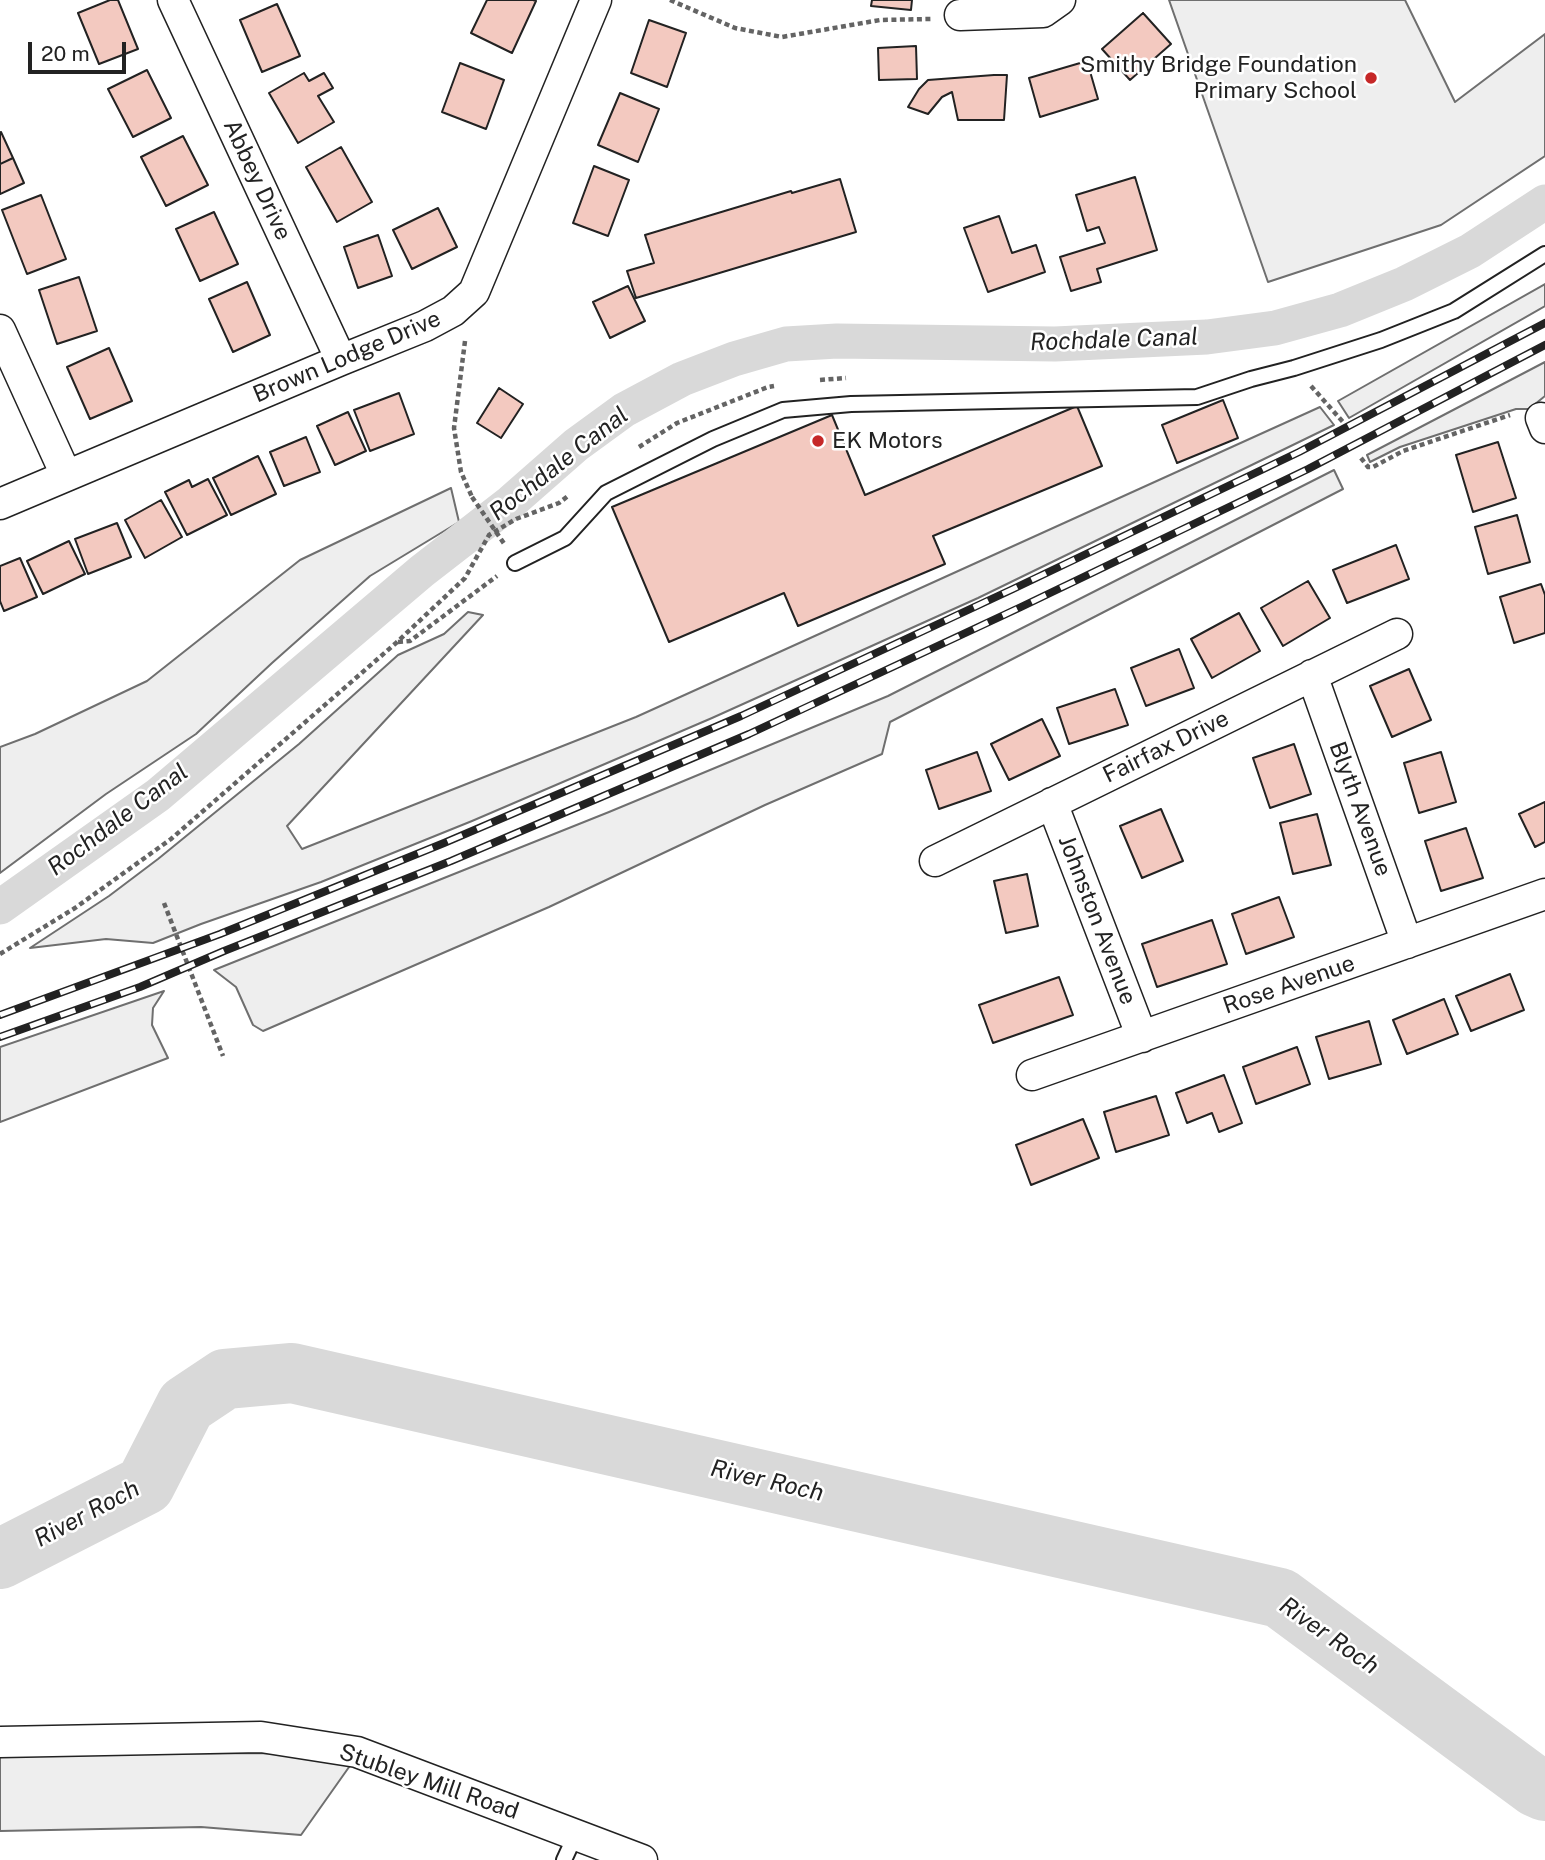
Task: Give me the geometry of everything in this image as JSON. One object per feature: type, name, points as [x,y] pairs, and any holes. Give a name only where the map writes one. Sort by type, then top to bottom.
[{"type":"street","name":"Abbey Drive","points":[[173,0],[341,359]]},
{"type":"street","name":"Brown Lodge Drive","points":[[0,504],[453,311],[474,292],[596,0]]},
{"type":"street","points":[[960,15],[1043,12],[1060,0]]},
{"type":"street","points":[[0,330],[66,475]]},
{"type":"street","name":"Fairfax Drive","points":[[935,861],[1397,634]]},
{"type":"street","name":"Blyth Avenue","points":[[1312,676],[1408,943]]},
{"type":"street","name":"Johnston Avenue","points":[[1052,803],[1142,1037]]},
{"type":"street","name":"Rose Avenue","points":[[1032,1075],[1545,894]]},
{"type":"street","name":"Stubley Mill Road","points":[[0,1742],[261,1737],[357,1752],[570,1847],[642,1860]]},
{"type":"lane","points":[[515,563],[565,538],[606,493],[713,439],[783,410],[850,404],[1197,397],[1381,340],[1454,310],[1545,254]]},
{"type":"path","points":[[670,0],[735,28],[782,37],[880,20],[952,19],[960,15]]},
{"type":"path","points":[[396,643],[410,641],[515,563],[472,497],[461,472],[454,428],[465,341]]},
{"type":"path","points":[[1294,368],[1343,422]]},
{"type":"path","points":[[814,381],[850,379]]},
{"type":"path","points":[[636,449],[677,423],[779,385]]},
{"type":"path","points":[[1361,458],[1368,467],[1373,467],[1403,451],[1517,413],[1543,423]]},
{"type":"path","points":[[0,954],[75,908],[171,839],[396,643],[466,578],[489,535],[516,519],[559,503],[569,495]]},
{"type":"path","points":[[164,903],[223,1056]]},
{"type":"shaded area","name":"Smithy Bridge Foundation Primary School","points":[[1169,0],[1405,0],[1455,102],[1545,34],[1545,156],[1441,225],[1268,282]]},
{"type":"shaded area","points":[[1545,284],[1545,306],[1349,418],[1338,401]]},
{"type":"shaded area","points":[[1545,362],[1545,396],[1529,409],[1516,409],[1400,447],[1370,462],[1367,455]]},
{"type":"shaded area","points":[[1320,407],[1334,425],[978,598],[712,718],[472,821],[321,882],[153,943],[106,939],[30,948],[109,896],[158,859],[299,744],[398,655],[444,634],[468,612],[483,615],[287,826],[302,849],[636,717]]},
{"type":"shaded area","points":[[1334,470],[1343,489],[890,722],[882,754],[765,805],[549,907],[263,1031],[253,1025],[236,987],[214,970],[609,812],[888,696]]},
{"type":"shaded area","points":[[451,488],[459,522],[370,576],[196,734],[106,794],[0,873],[0,747],[35,734],[147,681],[300,560]]},
{"type":"shaded area","points":[[164,991],[153,1008],[152,1025],[168,1058],[0,1122],[0,1047]]},
{"type":"shaded area","points":[[297,1753],[354,1760],[301,1835],[201,1827],[0,1831],[0,1754]]},
{"type":"building","points":[[110,0],[118,0],[138,49],[99,64],[78,13]]},
{"type":"building","points":[[487,0],[536,1],[512,53],[471,33]]},
{"type":"building","points":[[872,0],[912,0],[911,10],[871,6]]},
{"type":"building","points":[[277,4],[300,56],[262,72],[240,20]]},
{"type":"building","points":[[1143,13],[1171,44],[1130,80],[1102,49]]},
{"type":"building","points":[[649,20],[686,33],[667,87],[631,73]]},
{"type":"building","points":[[916,46],[917,79],[879,80],[878,48]]},
{"type":"building","points":[[1087,61],[1098,99],[1040,117],[1029,78]]},
{"type":"building","points":[[460,63],[504,80],[486,129],[442,112]]},
{"type":"building","points":[[147,70],[171,118],[133,137],[108,89]]},
{"type":"building","points":[[304,73],[309,81],[324,73],[333,88],[318,96],[334,122],[298,143],[269,93]]},
{"type":"building","points":[[1007,75],[1004,120],[958,120],[952,92],[942,97],[928,114],[908,107],[928,80]]},
{"type":"building","points":[[620,93],[659,109],[638,162],[598,145]]},
{"type":"building","points":[[0,133],[13,158],[0,164]]},
{"type":"building","points":[[183,136],[208,185],[166,206],[141,157]]},
{"type":"building","points":[[341,147],[372,202],[337,222],[306,167]]},
{"type":"building","points":[[13,158],[24,183],[0,194],[0,164]]},
{"type":"building","points":[[594,166],[629,180],[608,236],[573,223]]},
{"type":"building","points":[[1135,177],[1157,250],[1097,269],[1101,282],[1071,291],[1060,257],[1105,243],[1099,227],[1087,231],[1076,195]]},
{"type":"building","points":[[840,179],[856,232],[636,298],[627,271],[654,263],[645,235]]},
{"type":"building","points":[[41,195],[66,259],[27,274],[2,210]]},
{"type":"building","points":[[438,208],[457,247],[412,269],[393,230]]},
{"type":"building","points":[[214,212],[238,264],[200,281],[176,229]]},
{"type":"building","points":[[999,216],[1012,253],[1036,245],[1045,272],[988,292],[964,228]]},
{"type":"building","points":[[378,235],[392,276],[358,288],[344,247]]},
{"type":"building","points":[[79,277],[97,331],[57,344],[39,290]]},
{"type":"building","points":[[247,282],[270,335],[233,352],[209,299]]},
{"type":"building","points":[[628,286],[645,321],[610,338],[593,302]]},
{"type":"building","points":[[109,348],[132,401],[90,419],[67,367]]},
{"type":"building","points":[[499,388],[523,404],[501,438],[477,423]]},
{"type":"building","points":[[399,393],[414,434],[370,451],[354,410]]},
{"type":"building","points":[[1223,400],[1238,438],[1177,463],[1162,425]]},
{"type":"building","points":[[1077,406],[1102,466],[933,536],[945,564],[798,626],[784,593],[669,642],[612,507],[832,415],[865,495]]},
{"type":"building","points":[[348,412],[366,451],[335,465],[317,426]]},
{"type":"building","points":[[306,437],[320,472],[284,486],[270,452]]},
{"type":"building","points":[[1498,442],[1516,498],[1473,512],[1456,455]]},
{"type":"building","points":[[258,456],[276,494],[231,515],[213,478]]},
{"type":"building","points":[[208,479],[227,515],[187,535],[165,492],[189,480],[192,487]]},
{"type":"building","points":[[161,500],[182,537],[145,558],[125,520]]},
{"type":"building","points":[[1517,515],[1530,562],[1488,574],[1475,527]]},
{"type":"building","points":[[117,523],[131,557],[88,574],[75,539]]},
{"type":"building","points":[[69,541],[85,574],[43,594],[27,561]]},
{"type":"building","points":[[1396,545],[1409,579],[1347,603],[1333,570]]},
{"type":"building","points":[[20,558],[37,597],[4,611],[0,601],[0,566]]},
{"type":"building","points":[[1308,581],[1330,618],[1283,646],[1261,608]]},
{"type":"building","points":[[1541,584],[1545,595],[1545,633],[1514,643],[1500,597]]},
{"type":"building","points":[[1239,613],[1260,651],[1212,678],[1191,639]]},
{"type":"building","points":[[1179,649],[1194,688],[1146,706],[1131,668]]},
{"type":"building","points":[[1409,669],[1431,720],[1392,737],[1370,686]]},
{"type":"building","points":[[1115,689],[1128,725],[1069,744],[1057,708]]},
{"type":"building","points":[[1042,719],[1060,756],[1009,780],[991,744]]},
{"type":"building","points":[[1294,744],[1311,794],[1270,808],[1253,758]]},
{"type":"building","points":[[977,752],[991,791],[939,809],[926,770]]},
{"type":"building","points":[[1441,752],[1456,802],[1419,813],[1404,763]]},
{"type":"building","points":[[1545,802],[1545,842],[1535,847],[1519,814]]},
{"type":"building","points":[[1161,809],[1183,861],[1142,878],[1120,826]]},
{"type":"building","points":[[1317,814],[1331,865],[1293,874],[1280,823]]},
{"type":"building","points":[[1466,828],[1483,878],[1441,891],[1425,841]]},
{"type":"building","points":[[1027,874],[1038,926],[1006,933],[994,881]]},
{"type":"building","points":[[1279,897],[1294,937],[1246,954],[1232,914]]},
{"type":"building","points":[[1212,920],[1227,964],[1157,987],[1142,944]]},
{"type":"building","points":[[1510,974],[1524,1010],[1471,1031],[1456,996]]},
{"type":"building","points":[[1059,977],[1073,1015],[993,1043],[979,1005]]},
{"type":"building","points":[[1444,999],[1458,1034],[1407,1054],[1393,1020]]},
{"type":"building","points":[[1369,1021],[1381,1064],[1329,1079],[1316,1037]]},
{"type":"building","points":[[1297,1047],[1310,1084],[1256,1104],[1243,1067]]},
{"type":"building","points":[[1224,1075],[1242,1123],[1219,1132],[1212,1113],[1187,1123],[1176,1093]]},
{"type":"building","points":[[1156,1096],[1169,1135],[1116,1152],[1104,1112]]},
{"type":"building","points":[[1083,1119],[1099,1158],[1031,1185],[1016,1145]]},
{"type":"waterway","name":"Rochdale Canal","points":[[0,907],[158,795],[422,571],[511,502],[576,445],[624,410],[682,379],[734,359],[786,344],[837,341],[1055,344],[1207,337],[1275,328],[1340,310],[1404,284],[1470,251],[1545,202]]},
{"type":"waterway","name":"River Roch","points":[[0,1559],[145,1485],[186,1405],[225,1379],[292,1373],[1280,1598],[1545,1791]]},
{"type":"railway","points":[[0,1015],[220,934],[444,843],[741,716],[1299,452],[1545,323]]},
{"type":"railway","points":[[0,1037],[140,987],[451,861],[749,734],[1308,469],[1545,345]]},
{"type":"place","name":"Smithy Bridge Foundation Primary School","points":[[1371,78]]},
{"type":"place","name":"EK Motors","points":[[818,441]]}]
